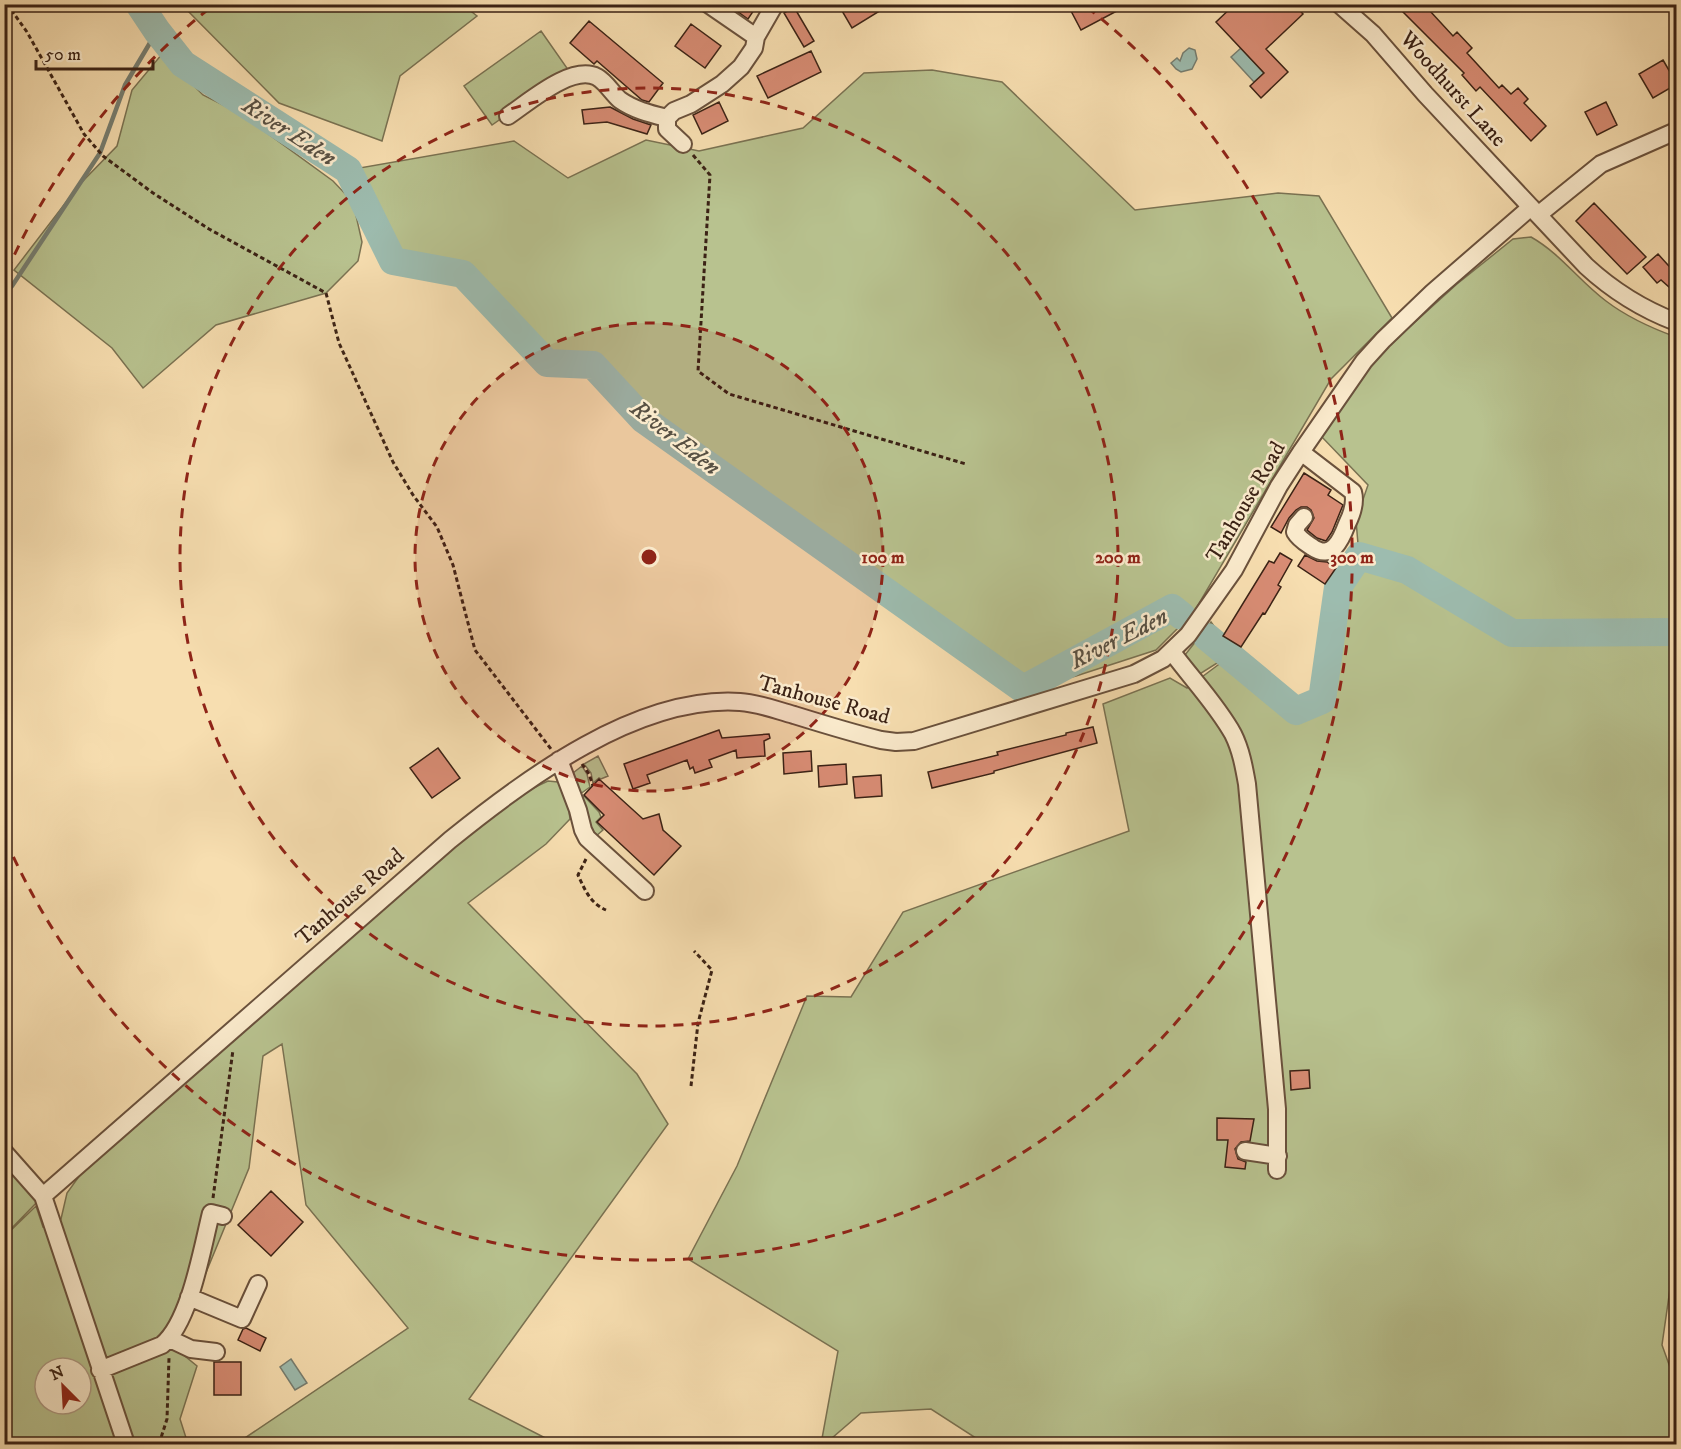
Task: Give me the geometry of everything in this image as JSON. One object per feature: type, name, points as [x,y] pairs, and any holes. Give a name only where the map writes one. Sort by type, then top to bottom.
[{"type":"street","points":[[708,4],[756,37]]},
{"type":"street","points":[[683,144],[667,129],[668,118],[674,111],[691,104],[722,84],[741,67],[754,48],[756,37],[775,4]]},
{"type":"street","name":"Woodhurst Lane","points":[[1339,4],[1386,49],[1534,211],[1607,285],[1677,322]]},
{"type":"street","points":[[508,116],[567,77],[586,73],[599,77],[620,100],[640,111],[668,118]]},
{"type":"street","name":"Tanhouse Road","points":[[43,1196],[450,840],[558,761],[588,743],[630,724],[687,706],[741,702],[767,707],[881,740],[914,741],[1134,674],[1152,666],[1172,652],[1188,635],[1234,570],[1279,486],[1301,452],[1353,375],[1383,340],[1433,292],[1534,211],[1601,164],[1677,131]]},
{"type":"street","points":[[1301,452],[1353,492],[1355,500],[1351,517],[1340,542],[1330,551],[1323,553],[1299,538],[1295,532],[1297,525],[1304,517]]},
{"type":"street","points":[[1172,652],[1234,736],[1241,753],[1247,783],[1277,1109],[1277,1163],[1245,1151]]},
{"type":"street","points":[[558,761],[578,810],[583,830],[594,845],[645,891]]},
{"type":"street","points":[[4,1152],[43,1196],[126,1444]]},
{"type":"street","points":[[100,1370],[162,1346],[170,1339],[189,1297],[217,1214]]},
{"type":"street","points":[[189,1297],[242,1320],[258,1284]]},
{"type":"street","points":[[170,1339],[191,1349],[216,1352]]},
{"type":"path","points":[[7,4],[27,32],[84,134],[103,156],[153,193],[210,230],[326,293],[339,343],[393,462],[412,495],[437,527],[453,565],[475,650],[558,761],[581,762],[587,759]]},
{"type":"path","points":[[683,144],[710,175],[698,371],[729,394],[966,464]]},
{"type":"path","points":[[581,762],[589,774],[592,786]]},
{"type":"path","points":[[594,845],[578,875],[589,898],[597,906],[606,910]]},
{"type":"path","points":[[691,1086],[698,1023],[712,970],[694,951]]},
{"type":"path","points":[[217,1214],[233,1049]]},
{"type":"path","points":[[159,1444],[167,1419],[170,1339]]},
{"type":"green space","points":[[182,5],[463,5],[477,16],[400,76],[382,141],[279,103]]},
{"type":"green space","points":[[541,31],[569,71],[492,125],[464,86]]},
{"type":"green space","points":[[162,54],[203,95],[241,114],[333,181],[353,202],[362,242],[358,261],[326,293],[216,325],[143,388],[112,348],[14,270],[80,184],[117,146],[132,90]]},
{"type":"green space","points":[[932,70],[1002,82],[1135,210],[1278,193],[1319,196],[1392,318],[1331,379],[1194,612],[1156,650],[1076,676],[1023,689],[643,419],[593,365],[547,363],[463,274],[393,261],[348,170],[514,141],[568,178],[646,140],[699,151],[803,128],[864,73]]},
{"type":"green space","points":[[1531,237],[1552,251],[1614,307],[1640,322],[1676,337],[1676,1272],[1672,1275],[1662,1345],[1676,1384],[1676,1444],[985,1444],[931,1409],[861,1413],[825,1444],[821,1444],[838,1351],[688,1259],[737,1166],[807,996],[851,997],[903,912],[1129,831],[1103,704],[1170,678],[1187,688],[1222,662],[1244,670],[1296,711],[1324,684],[1338,587],[1359,556],[1356,520],[1368,485],[1320,435],[1355,382],[1404,332],[1457,284],[1513,239]]},
{"type":"green space","points":[[1211,622],[1233,653],[1195,677],[1181,660]]},
{"type":"green space","points":[[598,756],[608,776],[599,778],[593,783],[591,773],[584,764]]},
{"type":"green space","points":[[582,766],[587,774],[590,787],[580,794],[573,773]]},
{"type":"green space","points":[[548,781],[558,782],[567,797],[570,819],[546,844],[468,903],[637,1074],[668,1124],[469,1399],[557,1444],[236,1444],[408,1328],[306,1205],[282,1044],[263,1056],[249,1168],[175,1348],[197,1366],[180,1419],[188,1444],[5,1444],[5,1236],[36,1206],[43,1227],[61,1219],[67,1193],[80,1175],[377,911],[514,800]]},
{"type":"green space","points":[[584,796],[601,817],[596,822],[603,830],[595,837],[591,832],[581,797]]},
{"type":"green space","points":[[4,1152],[43,1196],[5,1235],[4,1235]]},
{"type":"shaded area","points":[[1189,48],[1195,50],[1197,59],[1192,69],[1181,72],[1171,63],[1177,58],[1180,61],[1183,53]]},
{"type":"shaded area","points":[[1241,48],[1264,73],[1254,82],[1231,57]]},
{"type":"shaded area","points":[[291,1359],[307,1383],[295,1390],[280,1367]]},
{"type":"building","points":[[727,4],[758,4],[748,19]]},
{"type":"building","points":[[838,4],[891,4],[852,28]]},
{"type":"building","points":[[1079,4],[1130,4],[1081,30],[1070,9]]},
{"type":"building","points":[[1235,4],[1294,4],[1303,14],[1266,49],[1288,72],[1261,98],[1250,86],[1264,73],[1216,22]]},
{"type":"building","points":[[1395,4],[1437,4],[1430,11],[1453,36],[1457,32],[1472,48],[1467,53],[1499,88],[1502,85],[1511,94],[1518,88],[1528,99],[1524,103],[1546,126],[1531,141],[1480,87],[1476,91],[1462,75],[1464,73]]},
{"type":"building","points":[[794,7],[814,41],[804,47],[784,13]]},
{"type":"building","points":[[589,21],[663,83],[649,102],[642,100],[597,61],[594,64],[570,43]]},
{"type":"building","points":[[691,24],[721,46],[705,68],[675,46]]},
{"type":"building","points":[[811,51],[821,72],[768,98],[757,76]]},
{"type":"building","points":[[1663,60],[1677,84],[1653,98],[1639,74]]},
{"type":"building","points":[[719,102],[728,121],[702,134],[693,115]]},
{"type":"building","points":[[1606,102],[1617,125],[1597,135],[1585,112]]},
{"type":"building","points":[[610,107],[651,125],[647,134],[607,122],[584,124],[582,110]]},
{"type":"building","points":[[1594,203],[1646,257],[1627,274],[1576,221]]},
{"type":"building","points":[[1658,254],[1677,275],[1677,294],[1661,280],[1657,283],[1643,267]]},
{"type":"building","points":[[1304,473],[1331,490],[1328,495],[1343,505],[1326,541],[1317,538],[1307,530],[1314,518],[1307,507],[1296,510],[1281,533],[1271,527]]},
{"type":"building","points":[[1280,553],[1292,560],[1278,585],[1281,587],[1241,647],[1223,636],[1269,561],[1274,563]]},
{"type":"building","points":[[1305,555],[1317,561],[1327,562],[1336,568],[1325,584],[1298,566]]},
{"type":"building","points":[[1093,727],[1097,743],[994,771],[994,773],[932,788],[928,772],[998,755],[997,752]]},
{"type":"building","points":[[719,730],[722,738],[769,734],[770,738],[764,741],[765,756],[737,758],[736,750],[709,760],[712,767],[695,773],[693,767],[690,769],[687,760],[647,775],[650,783],[633,789],[624,764]]},
{"type":"building","points":[[438,748],[460,778],[432,798],[410,768]]},
{"type":"building","points":[[811,751],[812,771],[784,774],[783,753]]},
{"type":"building","points":[[846,764],[847,784],[819,787],[818,766]]},
{"type":"building","points":[[881,775],[882,796],[855,798],[853,777]]},
{"type":"building","points":[[599,779],[643,819],[659,814],[663,830],[681,846],[654,875],[597,822],[604,815],[584,795]]},
{"type":"building","points":[[1309,1070],[1310,1088],[1291,1090],[1290,1071]]},
{"type":"building","points":[[1217,1118],[1254,1119],[1250,1141],[1241,1142],[1235,1149],[1238,1159],[1246,1162],[1245,1169],[1225,1167],[1228,1140],[1217,1140]]},
{"type":"building","points":[[271,1191],[303,1222],[271,1256],[238,1225]]},
{"type":"building","points":[[246,1328],[266,1338],[260,1351],[238,1340],[243,1329]]},
{"type":"building","points":[[214,1362],[241,1362],[241,1395],[214,1395]]},
{"type":"waterway","name":"River Eden","points":[[139,4],[183,64],[348,170],[393,261],[463,274],[547,363],[593,365],[643,419],[1023,689],[1172,608],[1182,616]]},
{"type":"waterway","points":[[4,294],[12,286],[100,153],[125,85],[157,31]]},
{"type":"waterway","name":"River Eden","points":[[1207,637],[1296,711],[1322,700],[1338,587],[1359,556],[1407,570],[1512,633],[1676,632]]}]
